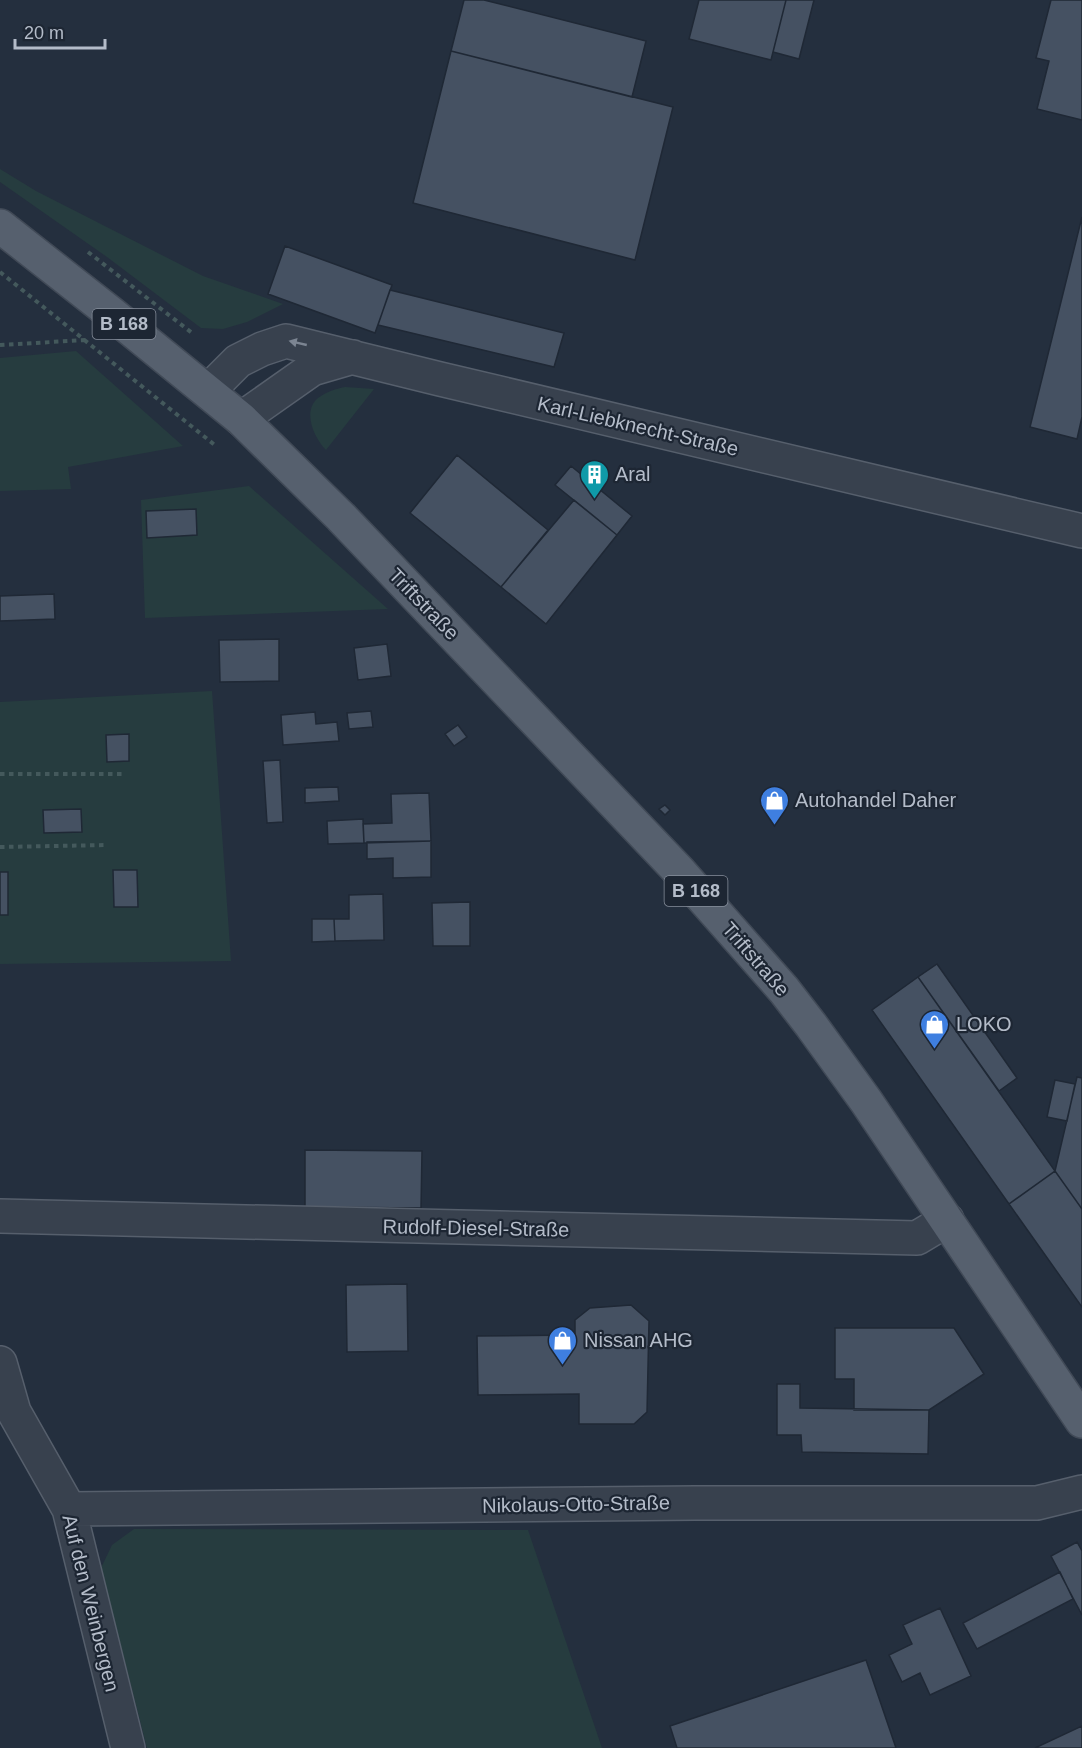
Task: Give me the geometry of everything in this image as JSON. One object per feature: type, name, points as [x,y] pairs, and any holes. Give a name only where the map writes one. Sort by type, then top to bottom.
[{"type":"main road","name":"B 168","points":[[0,226],[241,419]]},
{"type":"main road","name":"Triftstraße","points":[[241,419],[341,517],[679,871],[776,981],[859,1092],[1082,1421]]},
{"type":"street","name":"Karl-Liebknecht-Straße","points":[[208,391],[238,361],[262,348],[286,340],[440,380],[1082,531]]},
{"type":"street","points":[[241,419],[312,369],[354,356]]},
{"type":"street","name":"Rudolf-Diesel-Straße","points":[[0,1216],[916,1238],[947,1220]]},
{"type":"street","name":"Auf den Weinbergen","points":[[0,1363],[14,1412],[69,1509],[129,1748]]},
{"type":"street","name":"Nikolaus-Otto-Straße","points":[[69,1509],[706,1503],[1037,1503],[1082,1492]]},
{"type":"path","points":[[0,272],[216,446]]},
{"type":"path","points":[[0,345],[86,340],[112,314]]},
{"type":"path","points":[[0,774],[124,774]]},
{"type":"path","points":[[0,847],[108,845]]},
{"type":"green space","points":[[0,169],[36,191],[203,276],[283,304],[247,322],[223,329],[201,328],[107,257],[0,182]]},
{"type":"green space","points":[[76,351],[183,446],[68,467],[71,489],[0,491],[0,358]]},
{"type":"green space","points":[[345,387],[374,389],[326,450],[314,432],[310,417],[313,403],[331,391]]},
{"type":"green space","points":[[249,486],[388,609],[145,618],[141,500]]},
{"type":"green space","points":[[212,691],[231,961],[0,964],[0,702]]},
{"type":"green space","points":[[134,1529],[528,1530],[602,1748],[147,1748],[101,1568],[112,1545]]},
{"type":"building","points":[[464,0],[484,0],[646,41],[632,97],[451,51]]},
{"type":"building","points":[[699,0],[786,0],[771,60],[689,39]]},
{"type":"building","points":[[786,0],[814,0],[799,59],[773,52]]},
{"type":"building","points":[[1051,0],[1082,0],[1082,120],[1037,109],[1049,61],[1036,58]]},
{"type":"building","points":[[451,51],[673,107],[635,260],[413,203]]},
{"type":"building","points":[[1082,217],[1082,417],[1077,439],[1030,427]]},
{"type":"building","points":[[285,246],[392,285],[375,333],[268,294]]},
{"type":"building","points":[[390,290],[564,333],[554,367],[378,325]]},
{"type":"building","points":[[457,455],[548,530],[501,587],[410,513]]},
{"type":"building","name":"Aral","points":[[571,466],[632,516],[617,535],[555,485]]},
{"type":"building","name":"Aral","points":[[574,500],[617,535],[546,624],[501,587]]},
{"type":"building","points":[[196,509],[197,535],[147,538],[146,511]]},
{"type":"building","points":[[54,594],[55,619],[0,621],[0,596]]},
{"type":"building","points":[[279,639],[279,681],[220,682],[219,640]]},
{"type":"building","points":[[387,644],[391,676],[358,680],[354,648]]},
{"type":"building","points":[[371,711],[373,727],[349,729],[347,713]]},
{"type":"building","points":[[315,712],[316,724],[337,722],[339,741],[283,745],[281,715]]},
{"type":"building","points":[[458,725],[467,737],[454,746],[445,734]]},
{"type":"building","points":[[129,734],[129,761],[107,762],[106,735]]},
{"type":"building","points":[[280,760],[283,822],[267,823],[263,761]]},
{"type":"building","points":[[338,787],[339,801],[305,803],[305,788]]},
{"type":"building","points":[[429,793],[431,841],[364,843],[363,824],[392,823],[391,794]]},
{"type":"building","points":[[665,805],[670,810],[665,815],[659,809]]},
{"type":"building","points":[[81,809],[82,832],[44,833],[43,810]]},
{"type":"building","points":[[363,819],[364,843],[328,844],[327,821]]},
{"type":"building","points":[[431,841],[431,877],[393,878],[393,858],[367,859],[367,842]]},
{"type":"building","points":[[113,870],[137,870],[138,907],[114,907]]},
{"type":"building","points":[[0,872],[8,872],[8,915],[0,915]]},
{"type":"building","points":[[383,894],[384,940],[335,941],[334,919],[349,919],[349,895]]},
{"type":"building","points":[[470,902],[470,946],[433,946],[432,903]]},
{"type":"building","points":[[312,919],[334,919],[335,941],[312,942]]},
{"type":"building","points":[[937,964],[1017,1078],[999,1091],[918,977]]},
{"type":"building","name":"LOKO","points":[[918,977],[1055,1171],[1009,1204],[872,1010]]},
{"type":"building","points":[[1077,1077],[1082,1078],[1082,1209],[1055,1171]]},
{"type":"building","points":[[1055,1080],[1075,1084],[1067,1121],[1047,1117]]},
{"type":"building","points":[[305,1150],[422,1151],[421,1208],[305,1207]]},
{"type":"building","points":[[1055,1171],[1082,1209],[1082,1307],[1009,1204]]},
{"type":"building","points":[[407,1284],[408,1351],[347,1352],[346,1285]]},
{"type":"building","name":"Nissan AHG","points":[[631,1305],[649,1321],[647,1412],[634,1424],[579,1424],[579,1394],[478,1395],[477,1336],[575,1335],[575,1320],[590,1308]]},
{"type":"building","points":[[835,1328],[954,1328],[984,1374],[929,1410],[854,1410],[854,1379],[835,1379]]},
{"type":"building","points":[[777,1384],[800,1384],[800,1408],[929,1410],[928,1454],[802,1452],[801,1435],[777,1435]]},
{"type":"building","points":[[1077,1542],[1082,1551],[1082,1615],[1051,1556]]},
{"type":"building","points":[[1060,1572],[1073,1599],[977,1649],[963,1623]]},
{"type":"building","points":[[940,1608],[971,1676],[930,1695],[920,1673],[902,1682],[889,1655],[912,1644],[903,1625]]},
{"type":"building","points":[[866,1660],[896,1748],[677,1748],[670,1726]]},
{"type":"building","points":[[1082,1726],[1082,1748],[1035,1748]]},
{"type":"place","name":"Aral","points":[[594,500]]},
{"type":"place","name":"Autohandel Daher","points":[[774,826]]},
{"type":"place","name":"LOKO","points":[[935,1050]]},
{"type":"place","name":"Nissan AHG","points":[[563,1366]]}]
